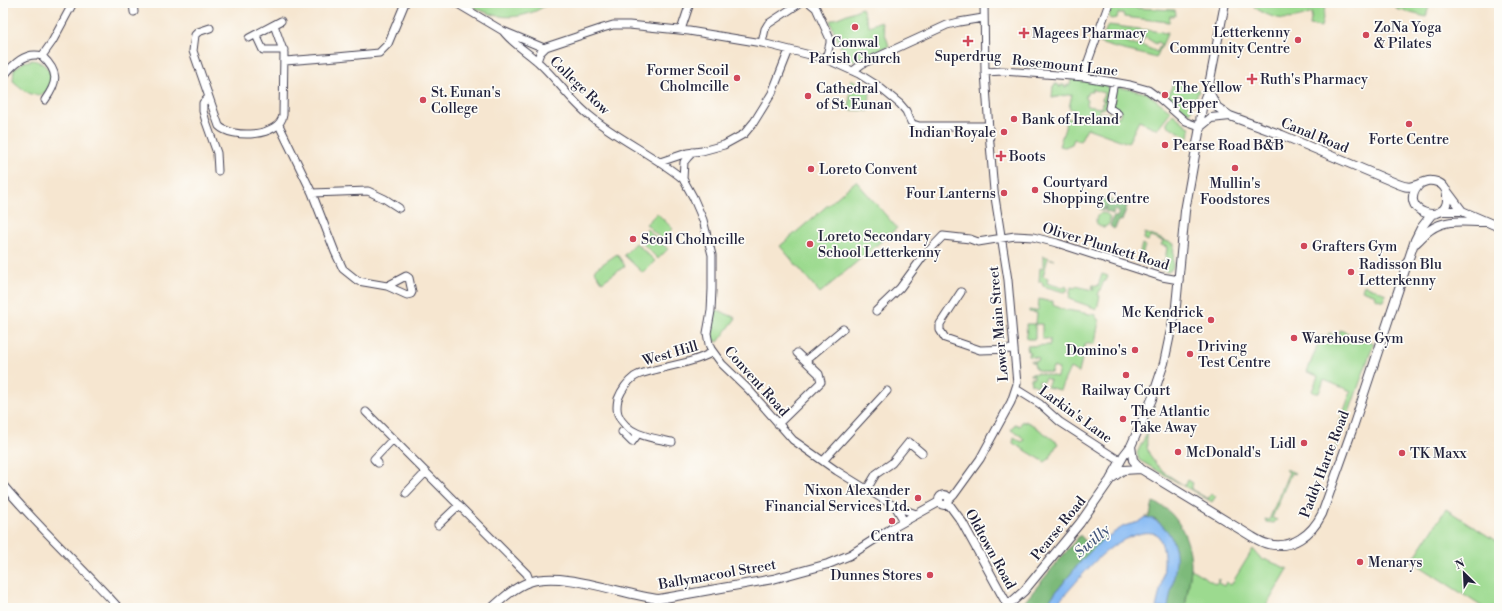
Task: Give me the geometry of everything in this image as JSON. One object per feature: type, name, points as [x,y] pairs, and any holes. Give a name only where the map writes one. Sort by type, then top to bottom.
[{"type":"main road","name":"Pearse Road","points":[[1009,606],[1024,591],[1080,523],[1110,480],[1131,446],[1150,404],[1164,363],[1177,301],[1185,211],[1200,120],[1208,90],[1225,3]]},
{"type":"main road","name":"Canal Road","points":[[1208,90],[1216,107],[1230,116],[1282,135],[1398,184],[1414,186],[1422,183]]},
{"type":"main road","points":[[1200,127],[1211,118],[1230,116]]},
{"type":"main road","points":[[1462,211],[1445,189],[1436,182],[1426,181],[1422,183],[1414,194],[1415,204],[1420,211],[1432,214],[1442,210],[1462,211],[1499,227]]},
{"type":"main road","points":[[1442,210],[1448,197],[1445,189]]},
{"type":"main road","name":"Paddy Harte Road","points":[[1141,469],[1251,536],[1267,544],[1290,544],[1307,535],[1316,525],[1322,514],[1352,430],[1414,245],[1421,228],[1432,214]]},
{"type":"main road","points":[[1414,245],[1430,230],[1445,222],[1458,220],[1487,222]]},
{"type":"main road","points":[[1131,446],[1132,458],[1141,469]]},
{"type":"main road","points":[[1110,480],[1123,470],[1141,469]]},
{"type":"main road","name":"Ballymacool Street","points":[[492,608],[514,590],[530,582],[544,579],[555,579],[598,586],[659,599],[773,579],[828,564],[850,555],[916,514],[939,502],[943,505],[949,501]]},
{"type":"main road","name":"Oldtown Road","points":[[949,501],[1009,606]]},
{"type":"street","points":[[42,56],[52,42],[73,3]]},
{"type":"street","points":[[133,3],[134,12]]},
{"type":"street","points":[[285,61],[379,53],[388,44],[406,3]]},
{"type":"street","name":"College Row","points":[[456,3],[503,31],[544,48]]},
{"type":"street","points":[[681,30],[690,3]]},
{"type":"street","points":[[762,43],[768,24],[800,3]]},
{"type":"street","points":[[812,3],[821,17],[830,39],[826,59]]},
{"type":"street","name":"Lower Main Street","points":[[949,501],[980,460],[1016,390],[1008,280],[994,191],[988,126],[983,18],[984,3]]},
{"type":"street","points":[[1085,77],[1086,67],[1109,3]]},
{"type":"street","points":[[853,71],[862,64],[944,26],[983,18]]},
{"type":"street","points":[[282,21],[253,36],[262,50],[284,50]]},
{"type":"street","points":[[210,28],[198,32],[195,35],[193,50],[208,98],[219,126],[226,132],[263,133],[279,126],[283,120],[284,50],[274,25]]},
{"type":"street","points":[[537,61],[544,48],[592,31],[613,26],[629,25],[681,30],[762,43],[826,59],[853,71],[892,96],[904,108],[913,124],[919,126],[988,126]]},
{"type":"street","name":"College Row","points":[[503,31],[515,44],[537,61],[590,116],[626,142],[660,162],[683,179]]},
{"type":"street","points":[[660,162],[687,153],[724,145],[744,134],[754,122],[772,92],[789,50]]},
{"type":"street","points":[[4,76],[14,64],[23,58],[32,55],[42,56],[53,69],[55,80],[54,85],[45,100]]},
{"type":"street","name":"Rosemount Lane","points":[[985,72],[1011,72],[1085,77],[1148,90],[1186,122],[1200,127]]},
{"type":"street","points":[[1114,82],[1110,108],[1111,111],[1118,114]]},
{"type":"street","points":[[208,98],[203,103],[203,111],[217,153],[218,171]]},
{"type":"street","points":[[279,126],[312,193],[335,252],[344,269],[358,280],[387,286]]},
{"type":"street","points":[[683,179],[684,162],[693,152]]},
{"type":"street","name":"Convent Road","points":[[683,179],[703,220],[712,255],[711,311],[707,333],[709,344],[713,352],[793,440],[894,506]]},
{"type":"street","points":[[312,193],[368,191],[399,208]]},
{"type":"street","name":"Oliver Plunkett Road","points":[[876,311],[903,284],[922,258],[944,236],[970,239],[978,242],[1022,236],[1045,240],[1128,267],[1179,280]]},
{"type":"street","points":[[961,292],[940,324],[940,330],[945,338],[980,350],[991,351],[1014,349]]},
{"type":"street","points":[[806,360],[843,329]]},
{"type":"street","name":"West Hill","points":[[672,442],[638,434],[626,426],[620,419],[616,410],[616,405],[621,390],[627,382],[639,374],[699,359],[713,352]]},
{"type":"street","points":[[778,424],[821,382],[819,375],[806,360],[797,353]]},
{"type":"street","name":"Larkin's Lane","points":[[1016,390],[1040,404],[1060,422],[1120,462]]},
{"type":"street","points":[[823,461],[887,391]]},
{"type":"street","points":[[366,412],[527,574],[530,582]]},
{"type":"street","name":"West Hill","points":[[622,432],[632,442],[638,434]]},
{"type":"street","points":[[378,463],[374,459],[393,439]]},
{"type":"street","points":[[867,489],[876,474],[892,463],[909,442],[922,453]]},
{"type":"street","points":[[406,493],[426,472]]},
{"type":"street","points":[[3,485],[22,508],[79,565],[119,608]]},
{"type":"street","points":[[438,525],[459,505]]},
{"type":"street","points":[[894,506],[916,514]]},
{"type":"street","points":[[894,506],[904,521]]},
{"type":"green space","points":[[466,3],[550,3],[524,15],[506,17],[490,14]]},
{"type":"green space","points":[[1113,3],[1135,6],[1136,8],[1175,10],[1176,13],[1175,16],[1170,16],[1169,22],[1124,17],[1123,13],[1118,13],[1117,18],[1112,19],[1109,18],[1109,15]]},
{"type":"green space","points":[[1256,3],[1326,3],[1321,27],[1310,25],[1312,13],[1296,18],[1282,19],[1261,12],[1254,7]]},
{"type":"green space","points":[[1398,3],[1430,3],[1426,17],[1396,9]]},
{"type":"green space","points":[[862,8],[869,26],[881,21],[889,46],[847,63],[830,21]]},
{"type":"green space","points":[[1108,25],[1163,33],[1168,32],[1156,58],[1100,43]],"holes":[[[1128,32],[1136,38],[1137,36],[1141,38],[1137,46],[1124,41]],[[1145,37],[1156,44],[1157,42],[1161,44],[1157,52],[1141,45]]]},
{"type":"green space","points":[[32,60],[43,64],[49,70],[51,77],[51,83],[48,90],[39,95],[30,93],[13,81],[14,69],[24,62]]},
{"type":"green space","points":[[851,79],[870,90],[869,111],[849,110]]},
{"type":"green space","points":[[1071,79],[1106,83],[1110,90],[1109,99],[1107,105],[1099,110],[1099,113],[1109,113],[1119,117],[1121,111],[1113,107],[1116,88],[1118,87],[1147,93],[1171,111],[1157,129],[1139,121],[1128,143],[1087,128],[1080,141],[1074,139],[1072,144],[1065,147],[1059,146],[1065,128],[1066,118],[1073,119],[1074,110],[1069,108],[1072,94],[1052,98],[1053,86],[1055,86],[1055,84],[1059,85],[1059,87],[1061,87],[1061,85],[1065,85],[1066,87],[1067,85],[1070,85]],"holes":[[[1092,89],[1104,93],[1102,100],[1104,101],[1101,108],[1087,106],[1085,96],[1088,95],[1088,92],[1092,92]]]},
{"type":"green space","points":[[1174,81],[1199,90],[1190,114],[1168,96]]},
{"type":"green space","points":[[1173,114],[1189,127],[1189,138],[1167,125],[1167,122]]},
{"type":"green space","points":[[856,181],[897,228],[820,293],[780,246]]},
{"type":"green space","points":[[1102,197],[1127,206],[1122,221],[1119,220],[1114,229],[1110,226],[1113,217],[1117,217],[1119,212],[1114,210],[1113,214],[1105,211],[1106,206],[1103,211],[1099,209],[1098,207]]},
{"type":"green space","points":[[657,213],[673,229],[662,240],[646,224]]},
{"type":"green space","points":[[1100,213],[1106,213],[1110,217],[1110,223],[1106,227],[1100,227],[1096,223],[1096,217]]},
{"type":"green space","points":[[647,229],[668,249],[658,259],[638,239]]},
{"type":"green space","points":[[1145,233],[1174,244],[1173,267],[1168,272],[1141,263],[1138,260],[1142,244],[1145,246],[1140,260],[1158,267],[1161,262],[1165,262],[1167,247],[1161,245],[1163,241],[1150,237],[1148,241],[1144,239]]},
{"type":"green space","points":[[636,243],[655,261],[643,273],[624,255]]},
{"type":"green space","points":[[617,254],[625,266],[602,282],[594,270]]},
{"type":"green space","points":[[1043,256],[1055,260],[1048,258],[1043,276],[1048,278],[1047,283],[1063,288],[1066,286],[1068,290],[1064,292],[1043,286],[1042,282],[1039,282],[1040,268],[1043,268]]},
{"type":"green space","points":[[1102,274],[1108,276],[1106,281],[1104,281],[1098,295],[1100,296],[1097,309],[1069,299],[1071,287],[1075,288],[1075,286],[1094,290],[1092,287],[1093,285],[1098,286]]},
{"type":"green space","points":[[1364,285],[1386,294],[1383,301],[1375,298],[1376,295],[1362,290]]},
{"type":"green space","points":[[1039,299],[1053,301],[1053,305],[1061,309],[1096,315],[1096,318],[1099,320],[1095,344],[1085,344],[1079,373],[1070,368],[1060,390],[1047,387],[1050,380],[1045,378],[1043,382],[1039,381],[1038,383],[1041,384],[1041,386],[1030,383],[1031,378],[1034,378],[1034,375],[1030,374],[1038,373],[1057,377],[1059,369],[1053,367],[1051,373],[1038,370],[1035,368],[1034,362],[1030,361],[1038,361],[1039,358],[1028,356],[1028,354],[1031,353],[1028,352],[1027,346],[1050,345],[1050,339],[1042,339],[1042,324],[1036,324],[1037,313],[1029,312],[1029,310],[1038,310]]},
{"type":"green space","points":[[715,309],[736,318],[718,342],[714,340],[712,336]]},
{"type":"green space","points":[[1026,324],[1035,324],[1035,339],[1027,339]]},
{"type":"green space","points":[[1340,330],[1374,343],[1337,446],[1332,453],[1342,432],[1337,430],[1351,391],[1324,380],[1319,393],[1315,393],[1312,391],[1318,376],[1307,372],[1321,336],[1327,338],[1329,333],[1337,336]]},
{"type":"green space","points":[[1022,421],[1033,425],[1058,443],[1049,459],[1045,462],[1013,443],[1014,437],[1022,442],[1024,440],[1021,436],[1011,430],[1015,424],[1020,426]]},
{"type":"green space","points":[[1149,429],[1147,448],[1155,464],[1169,476],[1185,486],[1188,480],[1193,483],[1191,489],[1208,499],[1211,494],[1216,496],[1212,502],[1139,460],[1137,453]]},
{"type":"green space","points":[[1286,469],[1295,473],[1291,473],[1272,518],[1277,520],[1274,523],[1266,522],[1265,519],[1269,520],[1289,472],[1286,471]]},
{"type":"green space","points":[[1153,502],[1170,512],[1182,529],[1186,538],[1191,558],[1191,568],[1185,608],[1168,608],[1175,549],[1169,534],[1162,525],[1156,520],[1146,517],[1150,515]]},
{"type":"green space","points":[[1446,509],[1499,543],[1499,608],[1484,608],[1412,561]]},
{"type":"green space","points":[[1104,534],[1106,537],[1082,560],[1043,608],[1021,608],[1021,606],[1080,535],[1090,546]]},
{"type":"green space","points":[[1253,549],[1263,561],[1264,559],[1288,569],[1265,608],[1185,608],[1191,569],[1216,584],[1219,579],[1218,583],[1224,586],[1226,582],[1231,585]]},
{"type":"water","points":[[1146,517],[1153,519],[1164,528],[1169,534],[1175,547],[1175,568],[1168,608],[1156,608],[1164,570],[1161,542],[1157,534],[1146,533],[1130,537],[1109,549],[1084,573],[1060,600],[1056,608],[1043,608],[1082,560],[1101,541],[1124,526],[1139,522]]},
{"type":"place","name":"Conwal Parish Church","points":[[855,27]]},
{"type":"place","name":"Magees Pharmacy","points":[[1024,33]]},
{"type":"place","name":"ZoNa Yoga & Pilates","points":[[1366,35]]},
{"type":"place","name":"Letterkenny Community Centre","points":[[1298,40]]},
{"type":"place","name":"Superdrug","points":[[968,41]]},
{"type":"place","name":"Former Scoil Cholmcille","points":[[737,78]]},
{"type":"place","name":"Ruth's Pharmacy","points":[[1252,79]]},
{"type":"place","name":"The Yellow Pepper","points":[[1165,95]]},
{"type":"place","name":"Cathedral of St. Eunan","points":[[808,96]]},
{"type":"place","name":"St. Eunan's College","points":[[423,100]]},
{"type":"place","name":"Bank of Ireland","points":[[1014,119]]},
{"type":"place","name":"Forte Centre","points":[[1409,124]]},
{"type":"place","name":"Indian Royale","points":[[1004,132]]},
{"type":"place","name":"Pearse Road B&B","points":[[1165,145]]},
{"type":"place","name":"Boots","points":[[1001,156]]},
{"type":"place","name":"Mullin's Foodstores","points":[[1235,168]]},
{"type":"place","name":"Loreto Convent","points":[[811,169]]},
{"type":"place","name":"Courtyard Shopping Centre","points":[[1035,190]]},
{"type":"place","name":"Four Lanterns","points":[[1004,193]]},
{"type":"place","name":"Scoil Cholmcille","points":[[633,239]]},
{"type":"place","name":"Loreto Secondary School Letterkenny","points":[[810,244]]},
{"type":"place","name":"Grafters Gym","points":[[1304,246]]},
{"type":"place","name":"Radisson Blu Letterkenny","points":[[1351,272]]},
{"type":"place","name":"Mc Kendrick Place","points":[[1211,320]]},
{"type":"place","name":"Warehouse Gym","points":[[1294,338]]},
{"type":"place","name":"Domino's","points":[[1135,350]]},
{"type":"place","name":"Driving Test Centre","points":[[1190,354]]},
{"type":"place","name":"Railway Court","points":[[1126,375]]},
{"type":"place","name":"The Atlantic Take Away","points":[[1123,419]]},
{"type":"place","name":"Lidl","points":[[1304,443]]},
{"type":"place","name":"McDonald's","points":[[1178,452]]},
{"type":"place","name":"TK Maxx","points":[[1402,453]]},
{"type":"place","name":"Nixon Alexander Financial Services Ltd.","points":[[918,498]]},
{"type":"place","name":"Centra","points":[[892,521]]},
{"type":"place","name":"Menarys","points":[[1360,562]]},
{"type":"place","name":"Dunnes Stores","points":[[930,575]]},
{"type":"water label","name":"Swilly","points":[[1092,541]]}]
